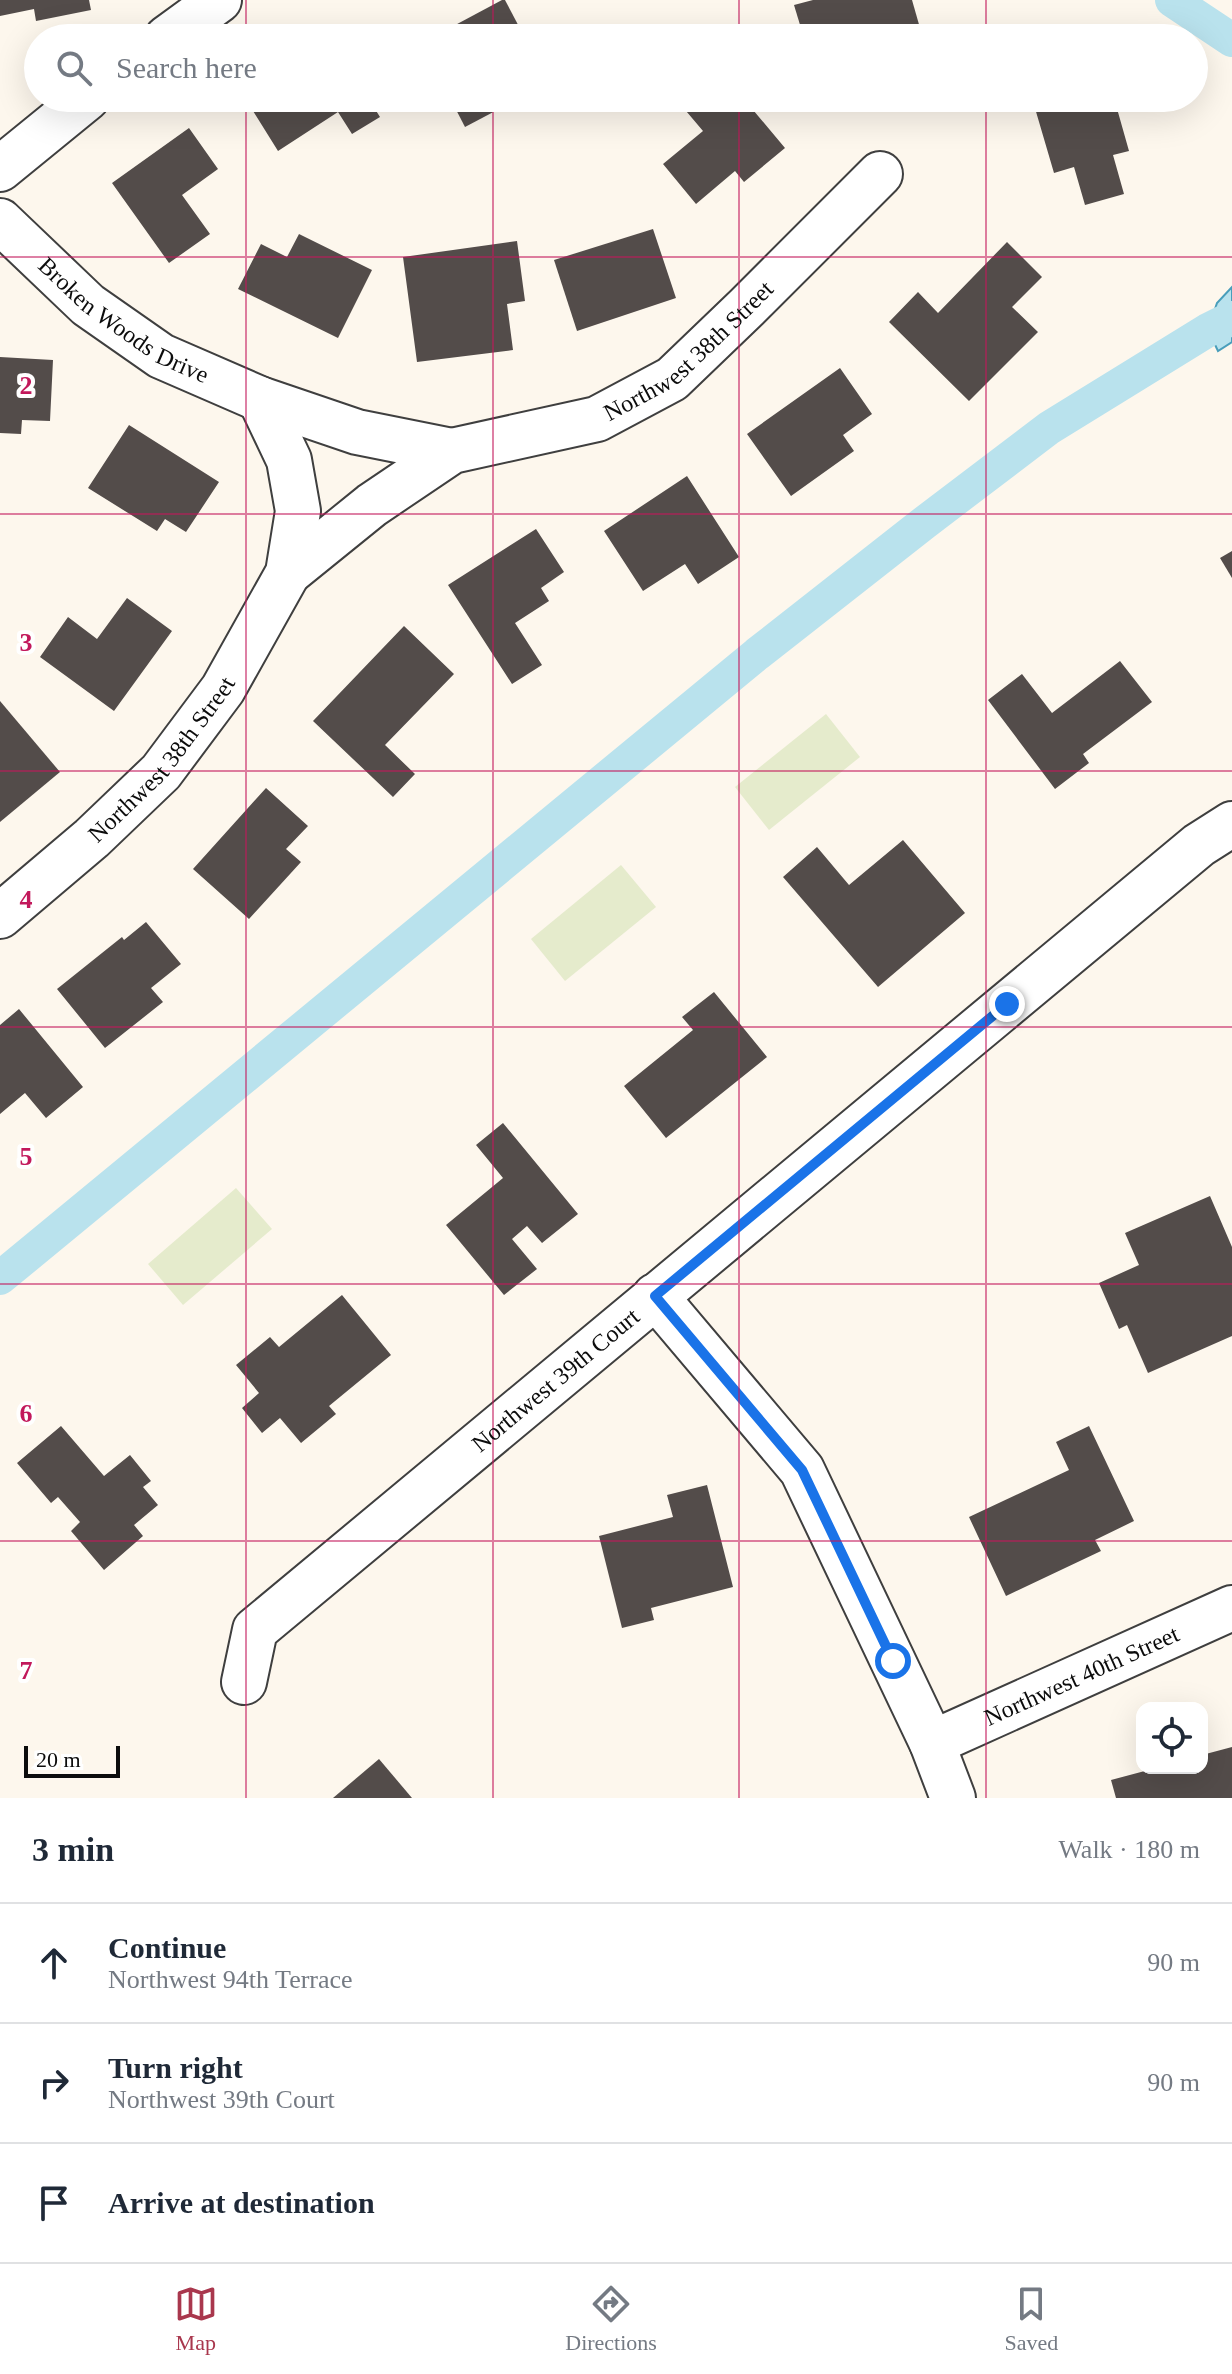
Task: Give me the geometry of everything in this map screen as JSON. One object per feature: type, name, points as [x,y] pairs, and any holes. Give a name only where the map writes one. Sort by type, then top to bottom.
[{"type":"street","points":[[186,24],[219,0]]},
{"type":"street","points":[[0,169],[70,112]]},
{"type":"street","name":"Northwest 38th Street","points":[[288,573],[372,505],[452,451],[597,419],[672,379],[880,174]]},
{"type":"street","name":"Broken Woods Drive","points":[[0,221],[88,305],[161,356],[260,399]]},
{"type":"street","name":"Northwest 38th Street","points":[[260,399],[357,432],[452,451]]},
{"type":"street","name":"Northwest 38th Street","points":[[0,916],[92,838],[161,772],[223,689],[288,573],[298,511],[289,460],[260,399]]},
{"type":"street","name":"Northwest 39th Court","points":[[244,1682],[255,1630],[1186,855],[1232,824]]},
{"type":"street","points":[[655,1296],[802,1470],[932,1743],[953,1798]]},
{"type":"street","name":"Northwest 40th Street","points":[[932,1743],[1232,1608]]},
{"type":"green space","points":[[826,714],[860,757],[769,830],[735,787]]},
{"type":"green space","points":[[621,865],[656,907],[565,981],[531,939]]},
{"type":"green space","points":[[236,1188],[272,1229],[183,1305],[148,1264]]},
{"type":"water","points":[[1232,287],[1232,342],[1218,351],[1208,330],[1217,303]]},
{"type":"building","points":[[0,0],[89,0],[91,10],[36,21],[34,9],[0,16]]},
{"type":"building","points":[[505,0],[518,24],[457,24]]},
{"type":"building","points":[[813,0],[912,0],[919,24],[800,24],[794,5]]},
{"type":"building","points":[[254,112],[338,112],[278,151]]},
{"type":"building","points":[[338,112],[377,112],[380,117],[352,134]]},
{"type":"building","points":[[457,112],[493,112],[465,127]]},
{"type":"building","points":[[687,112],[755,112],[785,148],[744,182],[735,171],[696,204],[663,164],[703,131]]},
{"type":"building","points":[[1036,112],[1118,112],[1129,151],[1113,155],[1124,194],[1085,205],[1074,167],[1054,173]]},
{"type":"building","points":[[189,128],[218,169],[182,195],[210,234],[169,263],[112,183]]},
{"type":"building","points":[[653,229],[676,298],[577,331],[554,260]]},
{"type":"building","points":[[299,234],[372,270],[338,338],[238,289],[261,244],[287,257]]},
{"type":"building","points":[[517,241],[525,301],[507,304],[513,350],[417,362],[403,257]]},
{"type":"building","points":[[1007,242],[1042,277],[1012,307],[1038,332],[969,401],[889,322],[918,292],[938,313]]},
{"type":"building","points":[[0,357],[53,360],[50,421],[22,420],[21,434],[0,433]]},
{"type":"building","points":[[840,368],[872,414],[843,435],[854,451],[791,496],[747,434]]},
{"type":"building","points":[[129,425],[219,482],[186,532],[165,519],[157,531],[88,488]]},
{"type":"building","points":[[687,476],[739,557],[698,584],[685,564],[643,591],[604,531]]},
{"type":"building","points":[[536,529],[564,572],[541,588],[549,601],[515,623],[542,665],[512,684],[448,585]]},
{"type":"building","points":[[1232,551],[1232,578],[1220,558]]},
{"type":"building","points":[[127,598],[172,631],[114,711],[40,657],[68,617],[97,639]]},
{"type":"building","points":[[404,626],[454,674],[385,745],[415,774],[393,797],[313,721]]},
{"type":"building","points":[[1120,661],[1152,702],[1083,754],[1089,763],[1055,789],[988,700],[1022,674],[1052,713]]},
{"type":"building","points":[[0,701],[60,772],[0,822]]},
{"type":"building","points":[[266,788],[308,826],[286,849],[301,862],[249,919],[193,869]]},
{"type":"building","points":[[903,840],[965,913],[878,987],[783,877],[817,847],[849,885]]},
{"type":"building","points":[[146,922],[181,964],[151,988],[163,1002],[105,1048],[57,989],[122,937],[124,940]]},
{"type":"building","points":[[714,992],[767,1057],[666,1138],[624,1086],[693,1030],[682,1017]]},
{"type":"building","points":[[19,1009],[83,1087],[46,1118],[25,1093],[0,1114],[0,1025]]},
{"type":"building","points":[[503,1123],[578,1214],[542,1243],[527,1226],[512,1239],[537,1269],[504,1295],[446,1225],[503,1178],[476,1145]]},
{"type":"building","points":[[1210,1196],[1232,1247],[1232,1336],[1148,1373],[1127,1325],[1119,1329],[1099,1283],[1139,1265],[1125,1233]]},
{"type":"building","points":[[342,1295],[391,1355],[329,1406],[336,1414],[301,1443],[280,1418],[262,1433],[242,1408],[259,1393],[236,1365],[270,1337],[279,1347]]},
{"type":"building","points":[[61,1426],[104,1476],[130,1455],[151,1481],[143,1487],[158,1505],[134,1525],[143,1536],[104,1570],[71,1531],[80,1522],[58,1497],[51,1503],[17,1463]]},
{"type":"building","points":[[1089,1426],[1134,1521],[1095,1540],[1101,1551],[1006,1596],[969,1517],[1069,1470],[1056,1442]]},
{"type":"building","points":[[707,1485],[733,1587],[651,1608],[654,1620],[622,1628],[599,1536],[673,1517],[667,1495]]},
{"type":"building","points":[[1232,1747],[1232,1798],[1116,1798],[1111,1780],[1136,1773],[1208,1774],[1208,1753]]},
{"type":"building","points":[[379,1759],[412,1798],[333,1798]]},
{"type":"waterway","points":[[1172,0],[1232,40]]},
{"type":"waterway","points":[[0,1278],[757,654],[924,523],[1049,428],[1232,318]]},
{"type":"route","points":[[893,1661],[802,1470],[655,1296],[1007,1004]]}]
